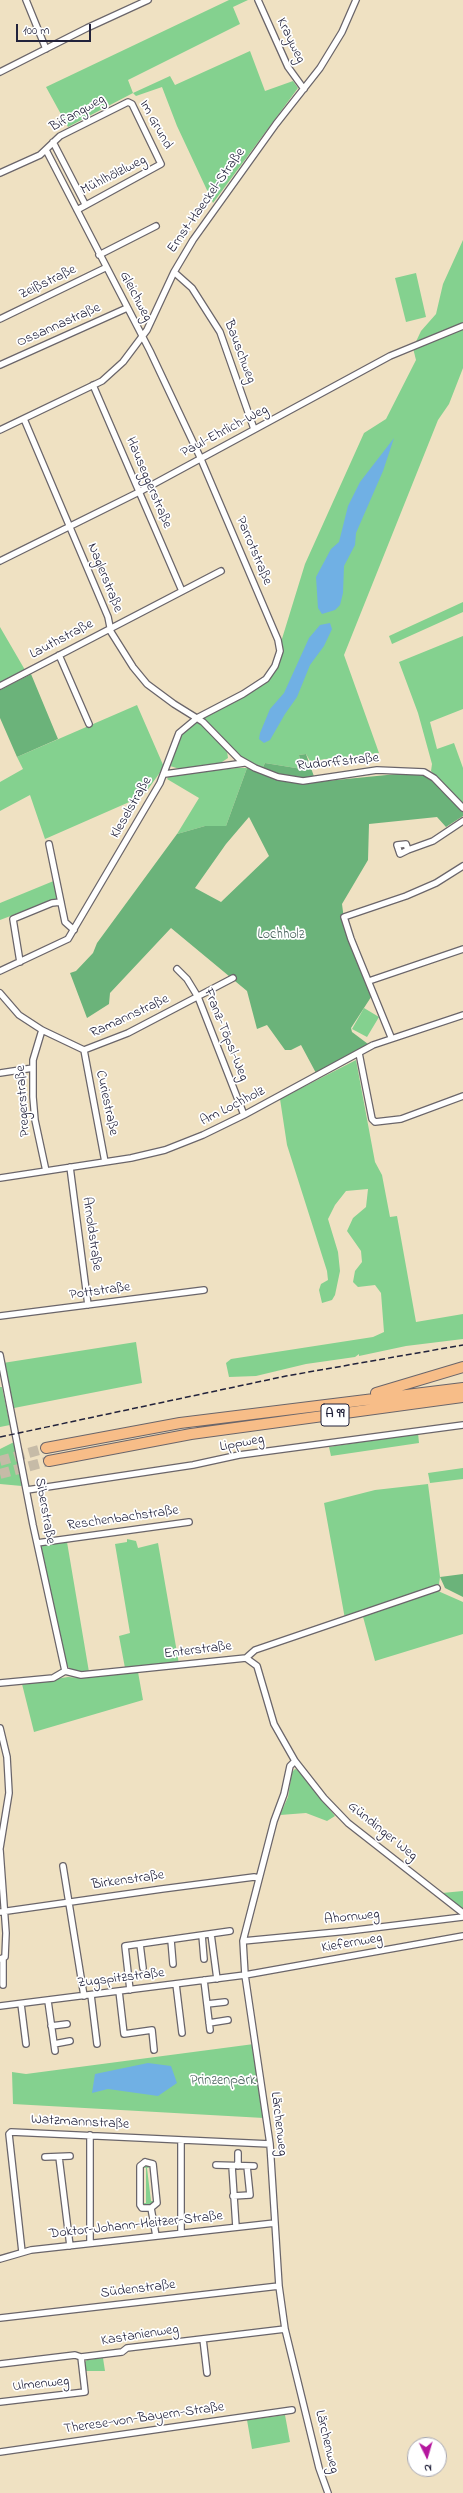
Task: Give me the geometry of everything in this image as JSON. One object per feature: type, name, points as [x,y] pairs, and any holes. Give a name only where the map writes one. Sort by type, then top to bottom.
[{"type":"highway","name":"A 99","points":[[347,1401],[463,1367]]},
{"type":"highway","name":"A 99","points":[[46,1448],[180,1423],[347,1401],[463,1388]]},
{"type":"highway","name":"A 99","points":[[49,1461],[191,1434],[463,1397]]},
{"type":"street","points":[[26,0],[46,49]]},
{"type":"street","points":[[0,72],[148,0]]},
{"type":"street","name":"Krayweg","points":[[258,0],[288,67],[304,89]]},
{"type":"street","name":"Ernst-Haeckel-Straße","points":[[0,430],[93,385],[114,372],[143,337],[154,317],[174,272],[209,216],[332,51],[356,0]]},
{"type":"street","name":"Bifangweg","points":[[46,150],[60,136],[124,102]]},
{"type":"street","name":"Im Grund","points":[[124,102],[132,104],[161,164]]},
{"type":"street","points":[[53,142],[85,204]]},
{"type":"street","points":[[0,173],[46,150]]},
{"type":"street","name":"Gleichweg","points":[[46,150],[105,268],[143,337],[200,456]]},
{"type":"street","name":"Mühlhölzlweg","points":[[77,210],[85,204],[161,164]]},
{"type":"street","points":[[99,255],[156,226]]},
{"type":"street","name":"Zeißstraße","points":[[0,319],[105,268]]},
{"type":"street","name":"Bauschweg","points":[[174,272],[192,288],[220,332],[254,429]]},
{"type":"street","name":"Ossannastraße","points":[[0,365],[127,308]]},
{"type":"street","name":"Paul-Ehrlich-Weg","points":[[0,561],[139,492],[200,456],[254,429],[390,356],[463,326]]},
{"type":"street","name":"Hauseggerstraße","points":[[93,385],[182,591]]},
{"type":"street","name":"Naglerstraße","points":[[24,418],[108,617],[109,628],[133,667],[147,684],[174,704],[197,718]]},
{"type":"street","name":"Parrotstraße","points":[[200,456],[280,643],[280,655]]},
{"type":"street","name":"Lauthstraße","points":[[0,686],[221,571]]},
{"type":"street","points":[[59,655],[89,724]]},
{"type":"street","name":"Kleselstraße","points":[[0,971],[63,943],[74,930],[165,774],[174,741],[183,728],[197,718],[261,683],[272,672],[280,655]]},
{"type":"street","name":"Rudorffstraße","points":[[197,718],[213,730],[244,764],[278,777],[303,781],[366,771],[424,772],[434,778],[463,808]]},
{"type":"street","points":[[165,774],[244,764]]},
{"type":"street","points":[[408,850],[433,841],[463,821]]},
{"type":"street","points":[[49,844],[66,922],[74,930]]},
{"type":"street","points":[[391,1037],[369,981],[362,965],[358,961],[344,917],[406,896],[436,883],[463,866]]},
{"type":"street","points":[[20,962],[12,923],[17,917],[52,903],[61,902]]},
{"type":"street","points":[[369,981],[463,949]]},
{"type":"street","name":"Franz-Töpsl-Weg","points":[[177,969],[187,979],[198,996],[244,1115]]},
{"type":"street","name":"Ramannstraße","points":[[0,993],[11,1008],[42,1030],[84,1050],[114,1040],[233,978]]},
{"type":"street","name":"Am Lochholz","points":[[0,1178],[105,1162],[165,1150],[203,1135],[244,1115],[391,1037],[463,1015]]},
{"type":"street","name":"Pregerstraße","points":[[42,1030],[36,1046],[33,1068],[35,1120],[46,1171]]},
{"type":"street","name":"Curiestraße","points":[[84,1050],[105,1162]]},
{"type":"street","points":[[359,1053],[372,1119],[375,1122],[401,1119],[463,1096]]},
{"type":"street","points":[[0,1072],[33,1068]]},
{"type":"street","name":"Arnoldstraße","points":[[70,1167],[88,1305]]},
{"type":"street","name":"Pottstraße","points":[[0,1316],[204,1290]]},
{"type":"street","name":"Siberstraße","points":[[0,1355],[37,1543],[65,1671]]},
{"type":"street","name":"Lippweg","points":[[27,1490],[193,1465],[239,1455],[463,1425]]},
{"type":"street","name":"Reschenbachstraße","points":[[37,1543],[189,1522]]},
{"type":"street","name":"Enterstraße","points":[[65,1671],[81,1675],[246,1658],[255,1650],[437,1588]]},
{"type":"street","name":"Gündinger Weg","points":[[246,1658],[257,1666],[274,1724],[295,1762],[342,1818],[463,1913]]},
{"type":"street","points":[[0,1684],[53,1678],[65,1671]]},
{"type":"street","points":[[0,1728],[7,1757],[9,1784],[9,1802],[0,1849],[3,1912],[3,1985]]},
{"type":"street","name":"Lärchenweg","points":[[295,1762],[290,1766],[243,1941],[245,1975],[270,2144],[279,2286],[285,2329],[316,2455],[328,2493]]},
{"type":"street","points":[[63,1866],[84,1996]]},
{"type":"street","name":"Birkenstraße","points":[[3,1912],[254,1877],[259,1878]]},
{"type":"street","name":"Ahornweg","points":[[243,1941],[348,1931],[463,1917]]},
{"type":"street","points":[[130,1990],[125,1946],[230,1931]]},
{"type":"street","points":[[210,1934],[217,1979]]},
{"type":"street","points":[[202,1935],[204,1959]]},
{"type":"street","name":"Kiefernweg","points":[[245,1975],[463,1936]]},
{"type":"street","points":[[171,1940],[173,1964]]},
{"type":"street","points":[[140,1944],[143,1968]]},
{"type":"street","name":"Zugspitzstraße","points":[[0,2006],[245,1975]]},
{"type":"street","points":[[204,1980],[210,2030]]},
{"type":"street","points":[[176,1984],[182,2033]]},
{"type":"street","points":[[119,1991],[124,2034],[152,2030],[154,2050]]},
{"type":"street","points":[[91,1995],[97,2044]]},
{"type":"street","points":[[48,2001],[55,2051]]},
{"type":"street","points":[[207,2004],[226,2002]]},
{"type":"street","points":[[21,2004],[26,2044]]},
{"type":"street","points":[[210,2023],[228,2020]]},
{"type":"street","points":[[52,2026],[67,2024]]},
{"type":"street","points":[[54,2044],[70,2041]]},
{"type":"street","name":"Watzmannstraße","points":[[22,2252],[9,2134],[18,2132],[270,2144]]},
{"type":"street","points":[[90,2135],[90,2244]]},
{"type":"street","points":[[181,2140],[181,2233]]},
{"type":"street","points":[[236,2227],[233,2196],[235,2166],[238,2153]]},
{"type":"street","points":[[46,2156],[70,2156]]},
{"type":"street","points":[[59,2157],[70,2246]]},
{"type":"street","points":[[145,2162],[152,2164],[158,2203],[152,2208],[142,2208],[140,2205],[140,2166],[145,2162]]},
{"type":"street","points":[[216,2165],[250,2166],[250,2195],[233,2196]]},
{"type":"street","points":[[152,2208],[156,2236]]},
{"type":"street","name":"Doktor-Johann-Heitzer-Straße","points":[[0,2259],[22,2252],[275,2223]]},
{"type":"street","name":"Südenstraße","points":[[0,2318],[279,2286]]},
{"type":"street","name":"Kastanienweg","points":[[0,2364],[75,2355],[82,2357],[203,2339],[285,2329]]},
{"type":"street","points":[[203,2339],[207,2373]]},
{"type":"street","name":"Ulmenweg","points":[[0,2402],[85,2392],[82,2357]]},
{"type":"street","name":"Therese-von-Bayern-Straße","points":[[0,2452],[292,2410]]},
{"type":"green space","points":[[229,0],[248,0],[233,7],[240,24],[128,80],[133,93],[68,127],[46,87]]},
{"type":"green space","points":[[250,51],[265,91],[293,81],[298,88],[213,203],[177,126],[162,87],[136,96],[133,93],[170,76],[175,85]]},
{"type":"green space","points":[[463,240],[463,368],[449,404],[438,420],[344,655],[379,753],[310,761],[306,754],[299,755],[302,769],[265,763],[262,769],[245,761],[214,728],[200,718],[268,680],[275,671],[281,657],[281,642],[305,564],[364,433],[386,419],[416,360],[413,348],[421,331],[436,314],[443,284]]},
{"type":"green space","points":[[416,273],[426,317],[406,322],[395,278]]},
{"type":"green space","points":[[463,602],[463,612],[392,644],[389,636]]},
{"type":"green space","points":[[0,627],[25,670],[0,683]]},
{"type":"green space","points":[[463,636],[463,709],[430,722],[437,749],[454,743],[463,768],[463,806],[431,771],[432,764],[418,713],[399,662]]},
{"type":"green space","points":[[31,674],[58,739],[17,757],[0,718],[0,690]]},
{"type":"green space","points":[[137,705],[164,767],[143,796],[45,839],[30,795],[0,811],[0,782],[23,769],[17,757]]},
{"type":"green space","points":[[197,720],[227,751],[228,758],[222,762],[223,766],[183,770],[170,766],[175,742],[184,730]]},
{"type":"green space","name":"Lochholz","points":[[306,754],[316,782],[407,773],[425,774],[463,811],[463,816],[446,827],[437,817],[369,824],[368,860],[342,904],[345,927],[373,994],[351,1028],[352,1032],[368,1044],[316,1073],[301,1045],[291,1050],[285,1050],[267,1025],[257,1029],[247,991],[171,928],[110,993],[109,1004],[87,1018],[70,973],[76,971],[93,953],[97,943],[177,834],[205,826],[226,826],[247,768],[260,773],[265,763],[302,769],[299,755]],"holes":[[[249,817],[269,856],[221,902],[195,888],[226,844]]]},
{"type":"green space","points":[[247,768],[226,826],[205,826],[177,834],[199,798],[167,779],[170,775]]},
{"type":"green space","points":[[56,880],[58,898],[0,920],[0,903]]},
{"type":"green space","points":[[364,1008],[379,1017],[367,1037],[352,1029]]},
{"type":"green space","points":[[356,1060],[375,1162],[382,1175],[390,1217],[397,1216],[416,1322],[463,1314],[463,1339],[406,1346],[359,1356],[359,1354],[355,1357],[306,1364],[256,1376],[229,1377],[226,1363],[231,1359],[373,1337],[384,1332],[381,1293],[375,1285],[358,1287],[353,1282],[355,1271],[362,1262],[361,1251],[347,1231],[353,1218],[366,1207],[368,1189],[346,1191],[335,1205],[328,1219],[338,1252],[340,1271],[335,1295],[332,1300],[322,1303],[319,1290],[321,1284],[328,1280],[327,1271],[287,1145],[280,1099]]},
{"type":"green space","points":[[136,1342],[142,1383],[14,1408],[3,1363]]},
{"type":"green space","points":[[0,1387],[2,1387],[10,1425],[0,1427]]},
{"type":"green space","points":[[418,1433],[419,1443],[331,1456],[329,1447]]},
{"type":"green space","points":[[14,1442],[22,1486],[0,1484],[0,1449]]},
{"type":"green space","points":[[463,1468],[463,1479],[430,1483],[428,1473]]},
{"type":"green space","points":[[428,1484],[440,1577],[438,1591],[463,1602],[463,1634],[375,1661],[362,1613],[345,1619],[324,1503],[375,1490]]},
{"type":"green space","points":[[127,1539],[136,1541],[138,1548],[158,1543],[179,1664],[125,1668],[119,1636],[130,1633],[115,1544],[127,1542]]},
{"type":"green space","points":[[67,1542],[89,1672],[72,1671],[65,1663],[40,1548],[42,1545]]},
{"type":"green space","points":[[463,1574],[463,1597],[445,1588],[440,1577]]},
{"type":"green space","points":[[138,1672],[143,1700],[34,1732],[22,1684],[68,1677],[80,1678]]},
{"type":"green space","points":[[295,1769],[299,1770],[335,1816],[327,1821],[306,1813],[280,1815],[288,1797],[292,1772]]},
{"type":"green space","points":[[463,1891],[463,1910],[442,1893]]},
{"type":"green space","name":"Prinzenpark","points":[[254,2044],[264,2118],[13,2104],[12,2072],[26,2074]]},
{"type":"green space","points":[[147,2164],[151,2167],[147,2168],[151,2201],[155,2201],[152,2206],[143,2205],[142,2203],[146,2203],[146,2168],[142,2167]]},
{"type":"green space","points":[[103,2358],[105,2371],[86,2371],[85,2362],[87,2360]]},
{"type":"green space","points":[[285,2415],[290,2442],[252,2449],[247,2420]]},
{"type":"water","points":[[394,438],[383,471],[356,533],[355,545],[344,566],[343,593],[340,605],[335,610],[322,614],[318,608],[316,577],[331,549],[339,542],[348,506],[360,482]]},
{"type":"water","points":[[330,623],[332,629],[324,646],[310,665],[297,697],[270,740],[264,743],[259,739],[260,733],[270,709],[284,693],[309,638],[320,625]]},
{"type":"water","points":[[148,2063],[171,2066],[177,2083],[158,2096],[108,2089],[92,2093],[95,2074]]},
{"type":"tunnel","points":[[0,1461],[46,1448]]},
{"type":"tunnel","points":[[0,1474],[49,1461]]},
{"type":"railway","points":[[0,1437],[286,1376],[463,1345]]}]
